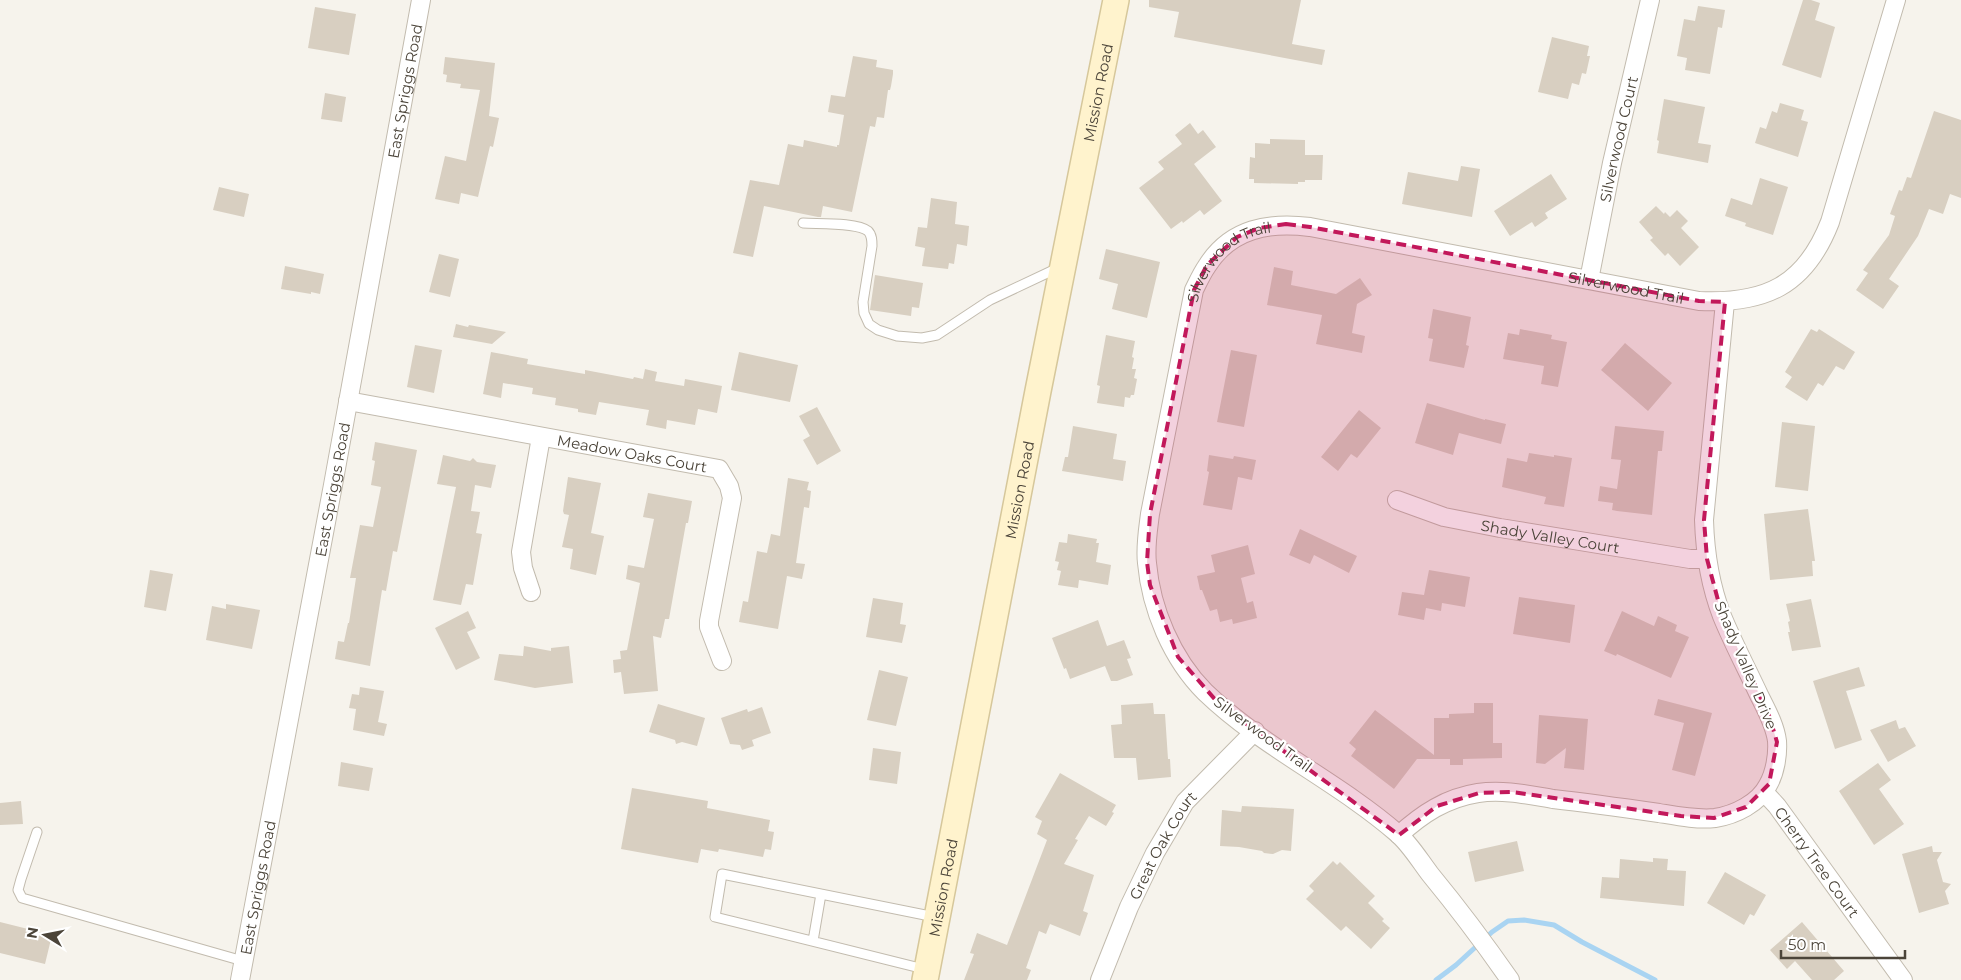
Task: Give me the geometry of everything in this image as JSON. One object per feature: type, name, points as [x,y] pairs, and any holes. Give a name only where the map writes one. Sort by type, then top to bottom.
[{"type":"street","name":"East Spriggs Road","points":[[240,980],[421,0]]},
{"type":"street","name":"Mission Road","points":[[926,975],[1116,0]]},
{"type":"street","name":"Silverwood Court","points":[[1589,280],[1614,155],[1650,0]]},
{"type":"street","name":"Silverwood Trail","points":[[1510,980],[1399,835],[1361,804],[1255,731],[1204,690],[1178,657],[1166,634],[1150,584],[1147,562],[1150,514],[1194,290],[1207,264],[1223,247],[1237,237],[1259,228],[1286,224],[1699,301],[1737,301],[1761,295],[1790,280],[1807,265],[1822,242],[1830,222],[1896,0]]},
{"type":"street","name":"Shady Valley Drive","points":[[1725,302],[1704,520],[1707,559],[1722,615],[1769,715],[1775,732],[1776,756],[1769,784],[1764,792]]},
{"type":"street","name":"Meadow Oaks Court","points":[[348,401],[719,469],[729,486],[732,498],[709,627],[722,661]]},
{"type":"street","points":[[531,592],[523,568],[521,552],[541,437]]},
{"type":"street","name":"Shady Valley Court","points":[[1397,500],[1444,517],[1500,528],[1690,559],[1707,559]]},
{"type":"street","name":"Great Oak Court","points":[[1100,980],[1129,907],[1156,853],[1185,802],[1255,731]]},
{"type":"street","points":[[1399,835],[1418,818],[1437,806],[1479,793],[1512,792],[1681,816],[1714,818],[1732,814],[1746,807],[1764,792]]},
{"type":"street","name":"Cherry Tree Court","points":[[1764,792],[1777,806],[1902,980]]},
{"type":"lane","points":[[803,223],[844,225],[862,228],[869,232],[872,246],[863,302],[864,313],[869,324],[878,330],[897,336],[922,338],[937,335],[990,300],[1054,268],[1063,266]]},
{"type":"lane","points":[[37,832],[18,890],[22,898],[243,961]]},
{"type":"lane","points":[[926,975],[813,941],[715,917],[722,874],[937,917]]},
{"type":"lane","points":[[813,941],[821,894]]},
{"type":"highlighted area","points":[[1286,224],[1310,227],[1699,301],[1725,302],[1704,520],[1707,559],[1722,615],[1769,715],[1777,742],[1769,784],[1746,807],[1714,818],[1681,816],[1512,792],[1479,793],[1437,806],[1399,835],[1219,704],[1178,657],[1150,585],[1147,562],[1150,514],[1194,290],[1207,265],[1237,237],[1259,228]]},
{"type":"building","points":[[1149,0],[1301,0],[1292,44],[1325,50],[1322,65],[1174,37],[1179,12],[1149,7]]},
{"type":"building","points":[[1803,0],[1820,3],[1815,20],[1835,27],[1821,78],[1782,65]]},
{"type":"building","points":[[1698,6],[1725,10],[1722,28],[1718,27],[1710,74],[1685,70],[1687,58],[1677,56],[1684,19],[1695,21]]},
{"type":"building","points":[[315,7],[356,14],[349,55],[308,48]]},
{"type":"building","points":[[1552,37],[1589,46],[1587,56],[1590,56],[1586,74],[1582,73],[1579,85],[1572,83],[1568,99],[1538,92]]},
{"type":"building","points":[[853,56],[877,60],[876,67],[893,70],[893,74],[890,90],[888,90],[884,118],[877,117],[875,127],[870,126],[852,212],[823,206],[821,217],[818,217],[764,206],[753,257],[733,253],[750,180],[779,185],[788,144],[803,147],[804,140],[837,147],[839,145],[844,115],[828,112],[831,95],[845,97]]},
{"type":"building","points":[[445,57],[495,63],[489,116],[499,118],[493,147],[490,146],[478,197],[461,193],[459,204],[435,199],[445,156],[466,161],[480,90],[460,88],[461,84],[446,82],[447,75],[443,74]]},
{"type":"building","points":[[325,93],[346,97],[342,122],[321,119]]},
{"type":"building","points":[[1664,99],[1705,107],[1698,143],[1711,145],[1708,163],[1657,153],[1659,141],[1657,140]]},
{"type":"building","points":[[1780,103],[1804,110],[1801,120],[1808,122],[1798,157],[1755,143],[1760,127],[1766,129],[1772,111],[1777,113]]},
{"type":"building","points":[[1934,111],[1961,120],[1961,198],[1950,194],[1943,214],[1929,209],[1918,236],[1889,279],[1899,286],[1883,309],[1856,290],[1868,273],[1863,270],[1889,235],[1895,216],[1890,214],[1899,190],[1902,191],[1907,177],[1911,178]]},
{"type":"building","points":[[1190,123],[1198,134],[1203,130],[1216,147],[1194,164],[1222,201],[1204,215],[1200,210],[1183,223],[1182,221],[1171,229],[1139,188],[1164,169],[1158,162],[1182,144],[1175,135]]},
{"type":"building","points":[[1270,139],[1305,140],[1305,155],[1323,155],[1322,180],[1305,180],[1305,182],[1298,182],[1298,184],[1254,183],[1254,179],[1249,179],[1250,157],[1255,158],[1255,143],[1270,144]]},
{"type":"building","points":[[1461,166],[1480,169],[1472,217],[1402,204],[1408,172],[1458,181]]},
{"type":"building","points":[[1551,174],[1567,199],[1545,213],[1548,218],[1535,227],[1532,222],[1510,236],[1494,211]]},
{"type":"building","points":[[1760,178],[1788,187],[1773,235],[1745,226],[1746,223],[1725,216],[1731,198],[1752,205]]},
{"type":"building","points":[[219,187],[249,194],[244,217],[213,210]]},
{"type":"building","points":[[931,198],[957,202],[955,224],[969,226],[967,246],[957,244],[954,264],[949,263],[948,269],[922,266],[925,248],[915,246],[918,227],[927,228]]},
{"type":"building","points":[[1656,206],[1670,217],[1677,210],[1688,221],[1681,228],[1699,247],[1680,266],[1668,253],[1665,256],[1650,240],[1653,238],[1639,222]]},
{"type":"building","points":[[1106,249],[1160,262],[1147,318],[1112,309],[1118,284],[1099,279]]},
{"type":"building","points":[[439,254],[459,259],[450,297],[429,292]]},
{"type":"building","points":[[285,266],[324,274],[320,294],[281,289]]},
{"type":"building","points":[[1274,267],[1293,271],[1291,285],[1336,294],[1360,278],[1372,295],[1357,304],[1352,333],[1365,336],[1362,353],[1316,344],[1322,315],[1267,305]]},
{"type":"building","points":[[875,275],[923,283],[919,308],[912,307],[911,316],[870,310]]},
{"type":"building","points":[[1433,309],[1471,317],[1466,345],[1469,346],[1464,368],[1429,361],[1433,339],[1428,338]]},
{"type":"building","points":[[456,324],[506,332],[492,344],[453,337]]},
{"type":"building","points":[[1520,329],[1552,335],[1551,339],[1567,342],[1558,387],[1541,384],[1544,366],[1503,359],[1508,333],[1519,335]]},
{"type":"building","points":[[1811,329],[1817,332],[1819,329],[1855,352],[1844,370],[1836,366],[1823,386],[1818,383],[1807,401],[1785,387],[1792,377],[1785,372]]},
{"type":"building","points":[[1106,335],[1135,341],[1132,369],[1136,369],[1134,378],[1137,379],[1134,395],[1131,395],[1130,398],[1125,397],[1124,407],[1097,403],[1100,386],[1097,385]]},
{"type":"building","points":[[1625,343],[1672,383],[1648,411],[1601,370]]},
{"type":"building","points":[[415,345],[442,350],[434,393],[407,387]]},
{"type":"building","points":[[1231,350],[1257,355],[1244,427],[1217,422]]},
{"type":"building","points":[[491,352],[528,359],[527,364],[585,374],[585,370],[633,379],[634,377],[643,379],[645,369],[657,372],[655,381],[684,386],[685,379],[722,386],[717,413],[698,409],[695,425],[667,420],[666,429],[646,425],[649,410],[599,402],[596,415],[578,412],[578,409],[555,405],[556,398],[532,394],[533,388],[503,383],[501,398],[483,394]]},
{"type":"building","points":[[739,352],[798,365],[790,402],[731,390]]},
{"type":"building","points":[[1427,403],[1485,420],[1506,424],[1501,444],[1459,433],[1453,455],[1415,443]]},
{"type":"building","points":[[817,407],[841,451],[817,465],[803,440],[810,436],[799,416]]},
{"type":"building","points":[[1359,410],[1381,428],[1357,458],[1351,454],[1338,471],[1321,457]]},
{"type":"building","points":[[1782,422],[1815,426],[1808,491],[1775,487]]},
{"type":"building","points":[[1073,426],[1117,434],[1113,459],[1126,461],[1123,481],[1062,471],[1065,457],[1068,457]]},
{"type":"building","points":[[1615,426],[1664,431],[1662,451],[1658,451],[1652,515],[1612,510],[1613,503],[1598,501],[1600,486],[1617,489],[1621,460],[1611,459]]},
{"type":"building","points":[[375,442],[417,450],[397,552],[393,551],[386,591],[382,590],[370,666],[335,659],[338,641],[344,642],[349,623],[356,578],[350,578],[360,525],[373,527],[381,487],[371,485],[375,461],[372,460]]},
{"type":"building","points":[[1529,453],[1572,458],[1564,507],[1544,504],[1546,497],[1502,487],[1507,458],[1527,462]]},
{"type":"building","points":[[443,455],[470,461],[473,458],[477,462],[496,465],[491,488],[475,485],[471,511],[480,512],[476,533],[482,534],[473,585],[466,584],[461,605],[433,600],[456,487],[437,484]]},
{"type":"building","points":[[1209,455],[1233,459],[1234,456],[1256,460],[1252,480],[1238,477],[1232,510],[1203,505],[1209,472],[1207,471]]},
{"type":"building","points":[[568,477],[601,483],[591,533],[604,536],[596,575],[570,569],[573,549],[562,547],[569,515],[564,514],[563,511]]},
{"type":"building","points":[[788,478],[809,482],[807,490],[811,491],[809,508],[804,507],[796,563],[805,564],[802,579],[787,576],[778,629],[739,622],[743,601],[748,602],[757,551],[767,553],[771,534],[780,536]]},
{"type":"building","points":[[648,493],[692,501],[688,523],[686,523],[669,619],[665,619],[661,638],[653,636],[658,691],[624,694],[621,672],[614,673],[613,660],[621,659],[620,651],[627,650],[640,583],[626,579],[628,565],[644,568],[654,519],[643,517]]},
{"type":"building","points":[[1808,509],[1815,561],[1812,561],[1813,576],[1770,580],[1764,514]]},
{"type":"building","points":[[1300,529],[1357,556],[1349,573],[1314,555],[1310,564],[1289,555]]},
{"type":"building","points":[[1068,534],[1097,539],[1096,543],[1099,543],[1096,562],[1111,565],[1108,585],[1079,580],[1078,588],[1058,585],[1061,571],[1057,570],[1059,562],[1055,561],[1059,542],[1067,543]]},
{"type":"building","points":[[1248,545],[1255,574],[1241,578],[1247,603],[1253,601],[1257,618],[1233,624],[1232,619],[1220,622],[1217,609],[1210,611],[1202,590],[1200,590],[1197,576],[1215,572],[1211,555]]},
{"type":"building","points":[[150,570],[173,574],[166,611],[144,607]]},
{"type":"building","points":[[1429,570],[1470,577],[1465,607],[1442,603],[1441,611],[1426,608],[1424,620],[1398,615],[1402,592],[1424,595]]},
{"type":"building","points":[[1519,597],[1575,605],[1570,643],[1513,634]]},
{"type":"building","points":[[873,598],[903,603],[900,624],[906,625],[902,643],[866,637]]},
{"type":"building","points":[[1811,599],[1821,647],[1792,651],[1788,632],[1790,632],[1788,622],[1790,621],[1786,604]]},
{"type":"building","points":[[226,604],[260,610],[252,649],[206,640],[212,606],[226,609]]},
{"type":"building","points":[[468,611],[476,628],[467,632],[480,658],[456,670],[435,628]]},
{"type":"building","points":[[1622,611],[1654,626],[1658,616],[1677,625],[1675,631],[1689,637],[1671,678],[1617,654],[1616,656],[1604,651]]},
{"type":"building","points":[[1098,620],[1107,646],[1124,640],[1131,658],[1127,659],[1133,675],[1117,681],[1111,681],[1105,666],[1070,679],[1052,638]]},
{"type":"building","points":[[524,646],[551,651],[551,648],[569,646],[573,683],[535,688],[494,680],[499,654],[523,656]]},
{"type":"building","points":[[1859,667],[1865,686],[1846,691],[1862,740],[1835,749],[1813,681]]},
{"type":"building","points":[[879,670],[908,677],[896,726],[867,720]]},
{"type":"building","points":[[360,687],[384,691],[378,722],[387,724],[384,736],[353,730],[356,709],[349,708],[352,694],[359,695]]},
{"type":"building","points":[[1658,699],[1712,713],[1695,776],[1672,770],[1684,723],[1654,715]]},
{"type":"building","points":[[1153,703],[1154,714],[1165,714],[1171,777],[1138,780],[1136,758],[1114,758],[1111,725],[1122,724],[1121,705]]},
{"type":"building","points":[[1474,703],[1493,703],[1493,743],[1502,743],[1502,758],[1463,759],[1463,765],[1450,765],[1450,759],[1417,759],[1394,789],[1351,756],[1356,749],[1349,743],[1375,710],[1434,755],[1434,718],[1449,718],[1449,714],[1474,713]]},
{"type":"building","points":[[658,704],[705,718],[697,746],[682,742],[676,744],[675,740],[649,732]]},
{"type":"building","points":[[762,707],[771,733],[752,740],[754,746],[742,750],[740,745],[730,744],[721,718],[747,709],[748,712]]},
{"type":"building","points":[[1539,715],[1588,719],[1584,770],[1564,768],[1566,748],[1545,764],[1536,763]]},
{"type":"building","points":[[1896,720],[1899,729],[1905,727],[1916,746],[1888,762],[1870,730]]},
{"type":"building","points":[[873,748],[901,752],[897,784],[869,780]]},
{"type":"building","points":[[341,762],[373,768],[369,791],[338,786]]},
{"type":"building","points":[[1878,763],[1891,780],[1879,789],[1904,824],[1874,845],[1839,791]]},
{"type":"building","points":[[1060,773],[1116,805],[1112,812],[1114,813],[1106,826],[1089,816],[1075,839],[1078,840],[1064,864],[1094,875],[1083,911],[1088,913],[1080,936],[1050,924],[1046,934],[1039,931],[1026,968],[1031,970],[1027,980],[964,980],[974,954],[970,953],[977,933],[1007,945],[1047,840],[1037,834],[1042,821],[1035,817]]},
{"type":"building","points":[[632,788],[708,801],[707,808],[770,820],[768,831],[774,832],[771,850],[765,849],[763,857],[719,849],[718,852],[701,849],[698,863],[621,849]]},
{"type":"building","points":[[21,801],[23,824],[0,825],[0,803]]},
{"type":"building","points":[[1242,806],[1294,809],[1291,851],[1282,850],[1273,854],[1239,847],[1220,846],[1222,810],[1241,812]]},
{"type":"building","points":[[1517,841],[1524,871],[1475,882],[1468,852]]},
{"type":"building","points":[[1932,846],[1933,852],[1942,852],[1937,860],[1943,882],[1951,884],[1945,891],[1949,904],[1919,913],[1902,854]]},
{"type":"building","points":[[1653,858],[1668,859],[1667,870],[1686,871],[1684,906],[1600,898],[1602,877],[1619,878],[1620,859],[1653,862]]},
{"type":"building","points":[[1333,861],[1337,865],[1340,862],[1375,896],[1368,903],[1390,928],[1371,949],[1346,926],[1341,931],[1306,899],[1314,891],[1309,886]]},
{"type":"building","points":[[1725,872],[1766,895],[1754,916],[1750,914],[1744,925],[1707,903]]},
{"type":"building","points":[[0,922],[52,935],[45,964],[0,953]]},
{"type":"building","points":[[1802,922],[1844,971],[1834,980],[1812,980],[1795,961],[1787,969],[1770,950]]},
{"type":"waterway","points":[[1436,980],[1456,965],[1492,932],[1508,921],[1524,920],[1554,925],[1582,942],[1655,980]]}]
